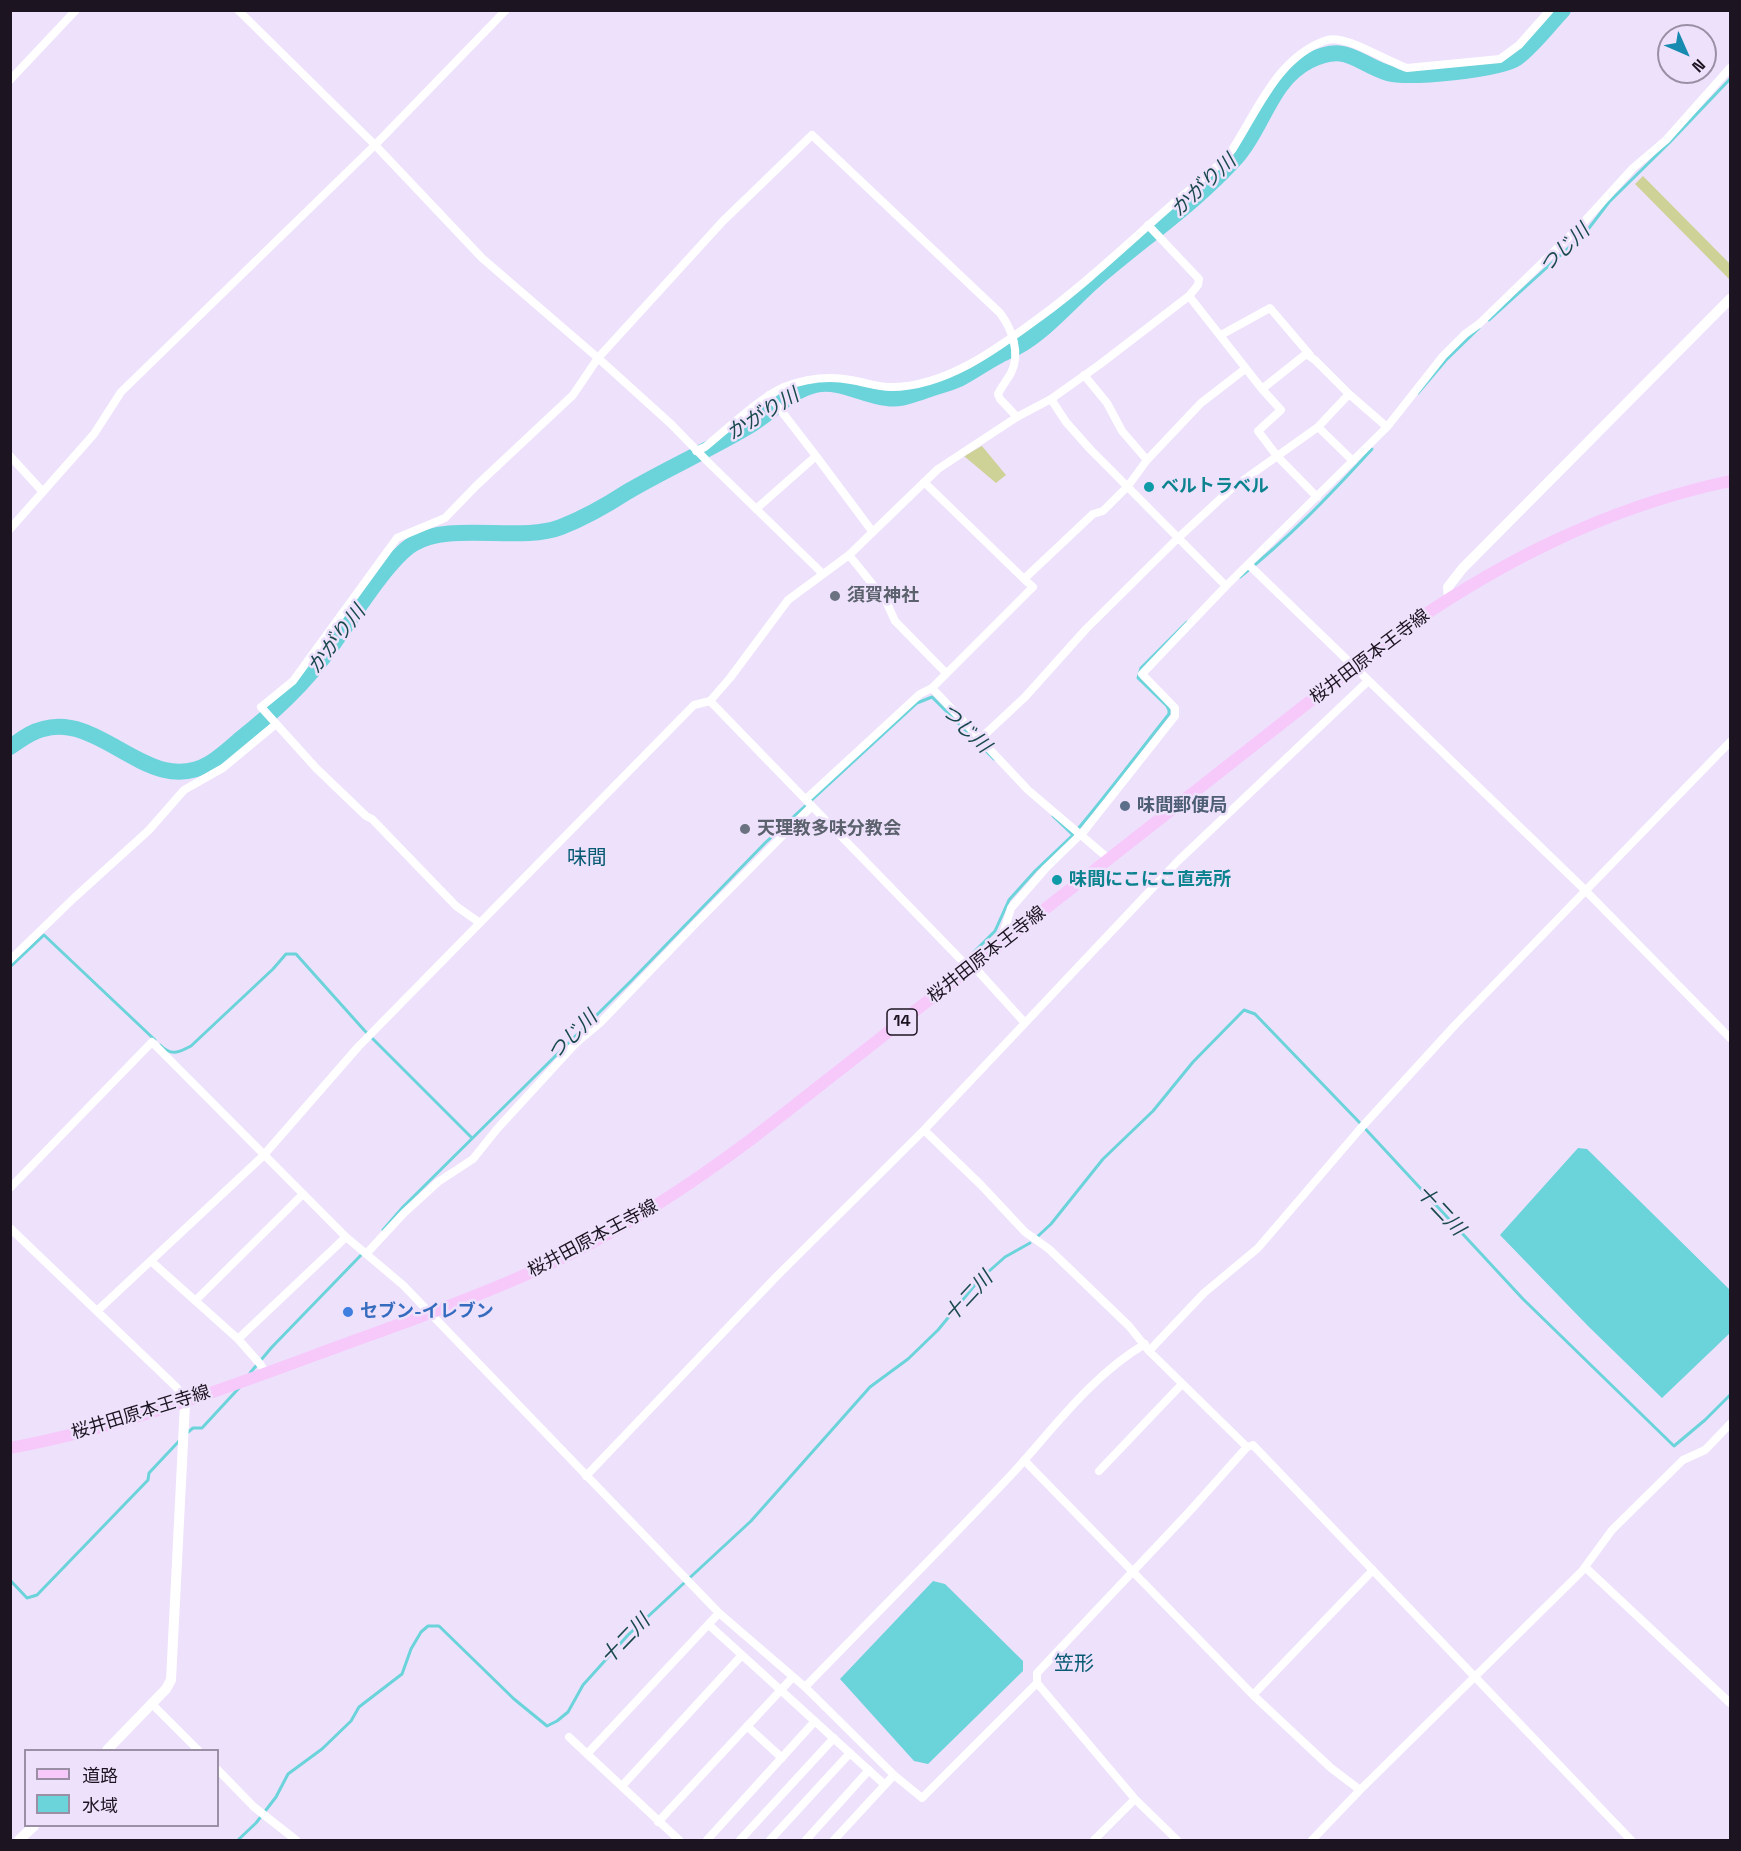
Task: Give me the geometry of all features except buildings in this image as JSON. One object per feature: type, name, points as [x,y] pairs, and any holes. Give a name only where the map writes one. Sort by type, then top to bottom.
[{"type":"main road","name":"桜井田原本王寺線","points":[[10,1448],[99,1429],[185,1402],[263,1369],[429,1314],[517,1279],[564,1257],[702,1176],[1388,640],[1449,598],[1542,545],[1583,527],[1647,504],[1731,481]]},
{"type":"street","points":[[10,80],[76,10]]},
{"type":"street","points":[[238,10],[375,145],[482,258],[671,424],[822,573]]},
{"type":"street","points":[[10,529],[94,434],[121,392],[375,145],[506,10]]},
{"type":"street","points":[[696,451],[705,447],[769,395],[785,387],[822,378],[848,379],[890,387],[926,383],[971,364],[1041,316],[1227,156],[1279,74],[1299,54],[1329,39],[1345,40],[1407,68],[1500,59],[1519,45],[1550,10]]},
{"type":"street","points":[[1000,945],[1011,908],[1046,868],[1080,835],[1176,716],[1175,708],[1143,674],[1226,586],[1250,565],[1387,427],[1443,356],[1582,224],[1633,168],[1666,140],[1731,68]]},
{"type":"street","points":[[480,924],[456,906],[372,819],[366,816],[316,768],[261,707],[293,681],[397,538],[446,518],[476,486],[573,395],[598,358],[723,221],[812,135],[1010,326],[1015,359],[1012,372],[998,394],[1017,417]]},
{"type":"street","points":[[97,1311],[263,1156],[358,1047],[694,705],[710,701],[788,600],[849,555],[938,469],[1017,417],[1051,399],[1189,296],[1198,285],[1199,279],[1148,225]]},
{"type":"street","points":[[1189,296],[1245,369],[1281,410],[1258,431],[1277,456],[1317,497]]},
{"type":"street","points":[[1449,598],[1448,587],[1462,569],[1731,299]]},
{"type":"street","points":[[1221,335],[1270,308],[1313,358],[1387,427]]},
{"type":"street","points":[[1262,389],[1306,354],[1313,358]]},
{"type":"street","points":[[1024,579],[1093,514],[1103,512],[1201,403],[1245,369]]},
{"type":"street","points":[[1084,375],[1107,403],[1122,431],[1148,460]]},
{"type":"street","points":[[980,738],[1025,697],[1086,629],[1178,539],[1232,489],[1318,427],[1349,394]]},
{"type":"street","points":[[769,395],[872,531]]},
{"type":"street","points":[[1051,399],[1066,422],[1090,450],[1226,586]]},
{"type":"street","points":[[1318,427],[1353,461]]},
{"type":"street","points":[[10,456],[43,492]]},
{"type":"street","points":[[756,509],[816,456]]},
{"type":"street","points":[[806,799],[920,694],[932,688],[1033,587],[924,482]]},
{"type":"street","points":[[849,555],[886,601],[895,621],[946,673]]},
{"type":"street","points":[[1250,565],[1585,890],[1731,1038]]},
{"type":"street","points":[[586,1476],[752,1302],[924,1130],[1178,861],[1368,681]]},
{"type":"street","points":[[932,688],[1028,790],[1109,859]]},
{"type":"street","points":[[710,701],[971,968],[977,970],[1025,1023]]},
{"type":"street","points":[[10,960],[149,830],[184,790],[223,768],[276,724]]},
{"type":"street","points":[[805,1686],[945,1545],[1077,1401],[1132,1351],[1147,1347],[1204,1293],[1258,1248],[1364,1124],[1456,1024],[1731,742]]},
{"type":"street","points":[[366,1254],[404,1213],[438,1182],[473,1159],[497,1129],[576,1043],[600,1023],[812,806]]},
{"type":"street","points":[[10,1188],[152,1042],[346,1237],[403,1285],[719,1613],[805,1686],[894,1775],[922,1798],[1037,1683]]},
{"type":"street","points":[[924,1130],[981,1185],[1025,1232],[1049,1249],[1129,1326],[1182,1384],[1247,1447]]},
{"type":"street","points":[[196,1300],[303,1194]]},
{"type":"street","points":[[10,1228],[186,1397],[171,1680],[166,1689],[108,1749]]},
{"type":"street","points":[[238,1339],[346,1237]]},
{"type":"street","points":[[152,1262],[238,1339],[263,1369]]},
{"type":"street","points":[[1099,1471],[1182,1384]]},
{"type":"street","points":[[1312,1840],[1585,1567],[1612,1530],[1628,1514],[1683,1460],[1705,1450],[1731,1424]]},
{"type":"street","points":[[1177,1840],[1135,1799],[1037,1683],[1036,1673],[1247,1447],[1253,1445],[1631,1840]]},
{"type":"street","points":[[1024,1460],[1253,1695],[1331,1768],[1360,1790]]},
{"type":"street","points":[[1585,1567],[1731,1703]]},
{"type":"street","points":[[1253,1695],[1373,1570]]},
{"type":"street","points":[[587,1754],[719,1613]]},
{"type":"street","points":[[709,1624],[885,1785]]},
{"type":"street","points":[[622,1786],[742,1655]]},
{"type":"street","points":[[658,1822],[793,1677]]},
{"type":"street","points":[[152,1704],[197,1749]]},
{"type":"street","points":[[706,1840],[815,1721]]},
{"type":"street","points":[[747,1726],[782,1758]]},
{"type":"street","points":[[569,1737],[679,1840]]},
{"type":"street","points":[[740,1840],[834,1738]]},
{"type":"street","points":[[770,1840],[850,1753]]},
{"type":"street","points":[[806,1840],[869,1770]]},
{"type":"street","points":[[219,1771],[254,1807],[296,1840]]},
{"type":"street","points":[[834,1840],[894,1775]]},
{"type":"street","points":[[1094,1840],[1135,1799]]},
{"type":"street","points":[[19,1840],[33,1827]]},
{"type":"shaded area","points":[[1643,176],[1730,264],[1730,280],[1635,184]]},
{"type":"shaded area","points":[[982,446],[1006,475],[996,483],[964,456]]},
{"type":"water","points":[[1578,1148],[1587,1149],[1730,1290],[1730,1333],[1662,1398],[1500,1235]]},
{"type":"water","points":[[933,1581],[945,1584],[1023,1661],[1023,1671],[928,1764],[914,1761],[840,1679]]},
{"type":"waterway","name":"かがり川","points":[[10,747],[38,730],[65,727],[86,732],[146,764],[167,770],[188,771],[210,763],[264,719],[300,685],[392,563],[413,544],[428,537],[446,534],[526,533],[561,527],[595,511],[642,483],[736,434],[797,392],[815,385],[833,384],[878,397],[897,398],[910,396],[959,379],[1038,333],[1095,280],[1204,190],[1246,145],[1285,80],[1309,61],[1333,53],[1351,56],[1377,69],[1399,75],[1474,70],[1517,58],[1563,10]]},
{"type":"waterway","name":"つじ川","points":[[1489,320],[1586,232],[1609,202],[1730,79]]},
{"type":"waterway","name":"つじ川","points":[[1418,393],[1446,360],[1479,328]]},
{"type":"waterway","name":"つじ川","points":[[1240,577],[1309,516],[1372,449]]},
{"type":"waterway","name":"つじ川","points":[[1077,830],[1169,714],[1167,706],[1138,678],[1141,668],[1187,622]]},
{"type":"waterway","name":"つじ川","points":[[383,1230],[403,1207],[631,981],[765,843],[917,703],[932,697],[994,759]]},
{"type":"waterway","name":"つじ川","points":[[1053,816],[1073,835]]},
{"type":"waterway","points":[[968,958],[995,931],[1009,900],[1035,871],[1073,835]]},
{"type":"waterway","points":[[10,967],[44,935],[155,1040]]},
{"type":"waterway","points":[[160,1045],[171,1052],[191,1046],[286,954],[296,954],[364,1030],[472,1138]]},
{"type":"waterway","name":"十二川","points":[[1037,1237],[1051,1224],[1103,1159],[1153,1111],[1193,1062],[1244,1010],[1255,1014],[1523,1299],[1674,1446],[1730,1395]]},
{"type":"waterway","name":"十二川","points":[[238,1840],[256,1823],[276,1797],[288,1774],[322,1749],[351,1721],[359,1707],[402,1674],[411,1649],[421,1632],[428,1626],[439,1626],[514,1699],[547,1726],[557,1721],[568,1712],[583,1685],[628,1635],[751,1521],[870,1387],[908,1359],[938,1330],[979,1280],[1005,1257],[1030,1243]]},
{"type":"waterway","points":[[250,1373],[272,1347],[363,1253]]},
{"type":"waterway","points":[[187,1433],[193,1428],[202,1428],[239,1388]]},
{"type":"waterway","points":[[10,1580],[27,1598],[37,1595],[148,1480],[149,1473],[180,1440]]},
{"type":"place","name":"ベルトラベル","points":[[1149,487]]},
{"type":"place","name":"須賀神社","points":[[835,596]]},
{"type":"place","name":"味間郵便局","points":[[1125,806]]},
{"type":"place","name":"天理教多味分教会","points":[[745,829]]},
{"type":"place","name":"味間にこにこ直売所","points":[[1057,880]]},
{"type":"place","name":"セブン-イレブン","points":[[348,1312]]},
{"type":"district","name":"味間","points":[[587,859]]},
{"type":"district","name":"笠形","points":[[1074,1665]]}]
